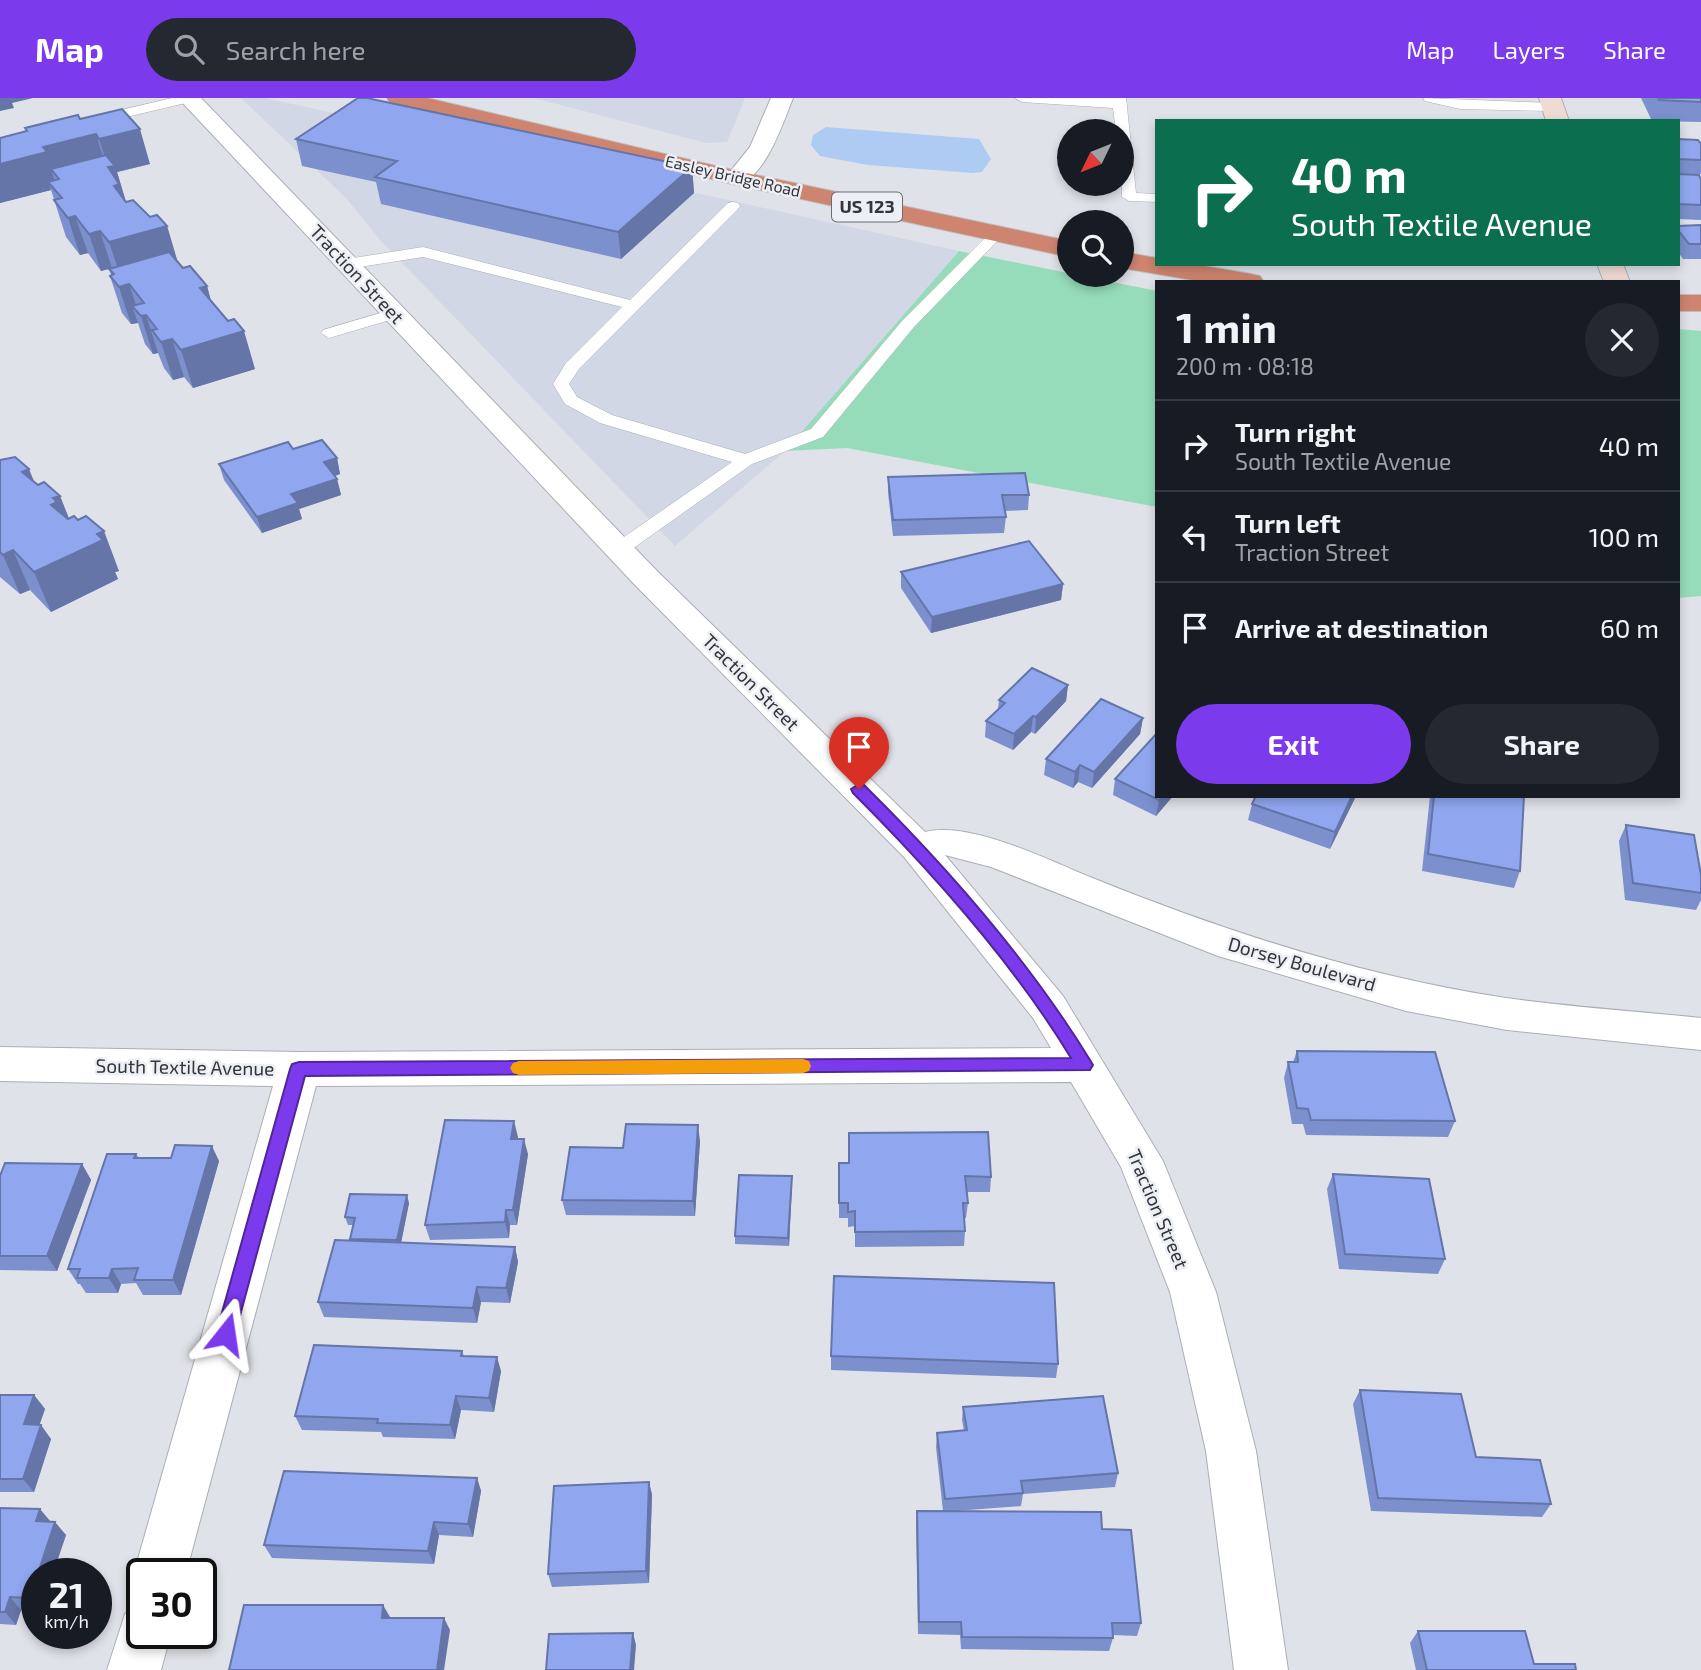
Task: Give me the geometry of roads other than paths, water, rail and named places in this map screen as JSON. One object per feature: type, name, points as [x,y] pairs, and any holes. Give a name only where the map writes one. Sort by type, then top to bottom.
[{"type":"highway","name":"Easley Bridge Road","points":[[398,98],[737,178],[1057,248]]},
{"type":"highway","points":[[1134,262],[1155,266]]},
{"type":"highway","points":[[1157,266],[1239,280]]},
{"type":"highway","points":[[1680,303],[1701,303]]},
{"type":"street","name":"Traction Street","points":[[189,98],[618,550],[917,847],[1048,1007],[1140,1161],[1193,1292],[1231,1451],[1261,1670]]},
{"type":"street","points":[[737,178],[761,149],[782,98]]},
{"type":"street","name":"Dorsey Boulevard","points":[[917,847],[943,841],[1001,856],[1232,945],[1406,995],[1507,1014],[1701,1034]]},
{"type":"street","name":"South Textile Avenue","points":[[0,1064],[299,1069],[1084,1065]]},
{"type":"street","points":[[164,1558],[299,1069]]},
{"type":"street","points":[[134,1670],[140,1649]]},
{"type":"lane","points":[[81,124],[189,98]]},
{"type":"lane","points":[[1022,98],[1119,101],[1129,197],[1155,198]]},
{"type":"lane","points":[[1430,98],[1460,105],[1554,109]]},
{"type":"lane","points":[[1460,105],[1465,119]]},
{"type":"lane","points":[[733,206],[572,366],[561,384],[571,401],[606,419],[746,460]]},
{"type":"lane","points":[[618,550],[746,460],[817,433],[908,324],[996,235]]},
{"type":"lane","points":[[347,264],[423,252],[632,305]]},
{"type":"lane","points":[[329,333],[394,314]]},
{"type":"water","points":[[826,127],[979,139],[991,159],[982,172],[973,173],[868,165],[820,156],[811,145],[813,135]]}]
